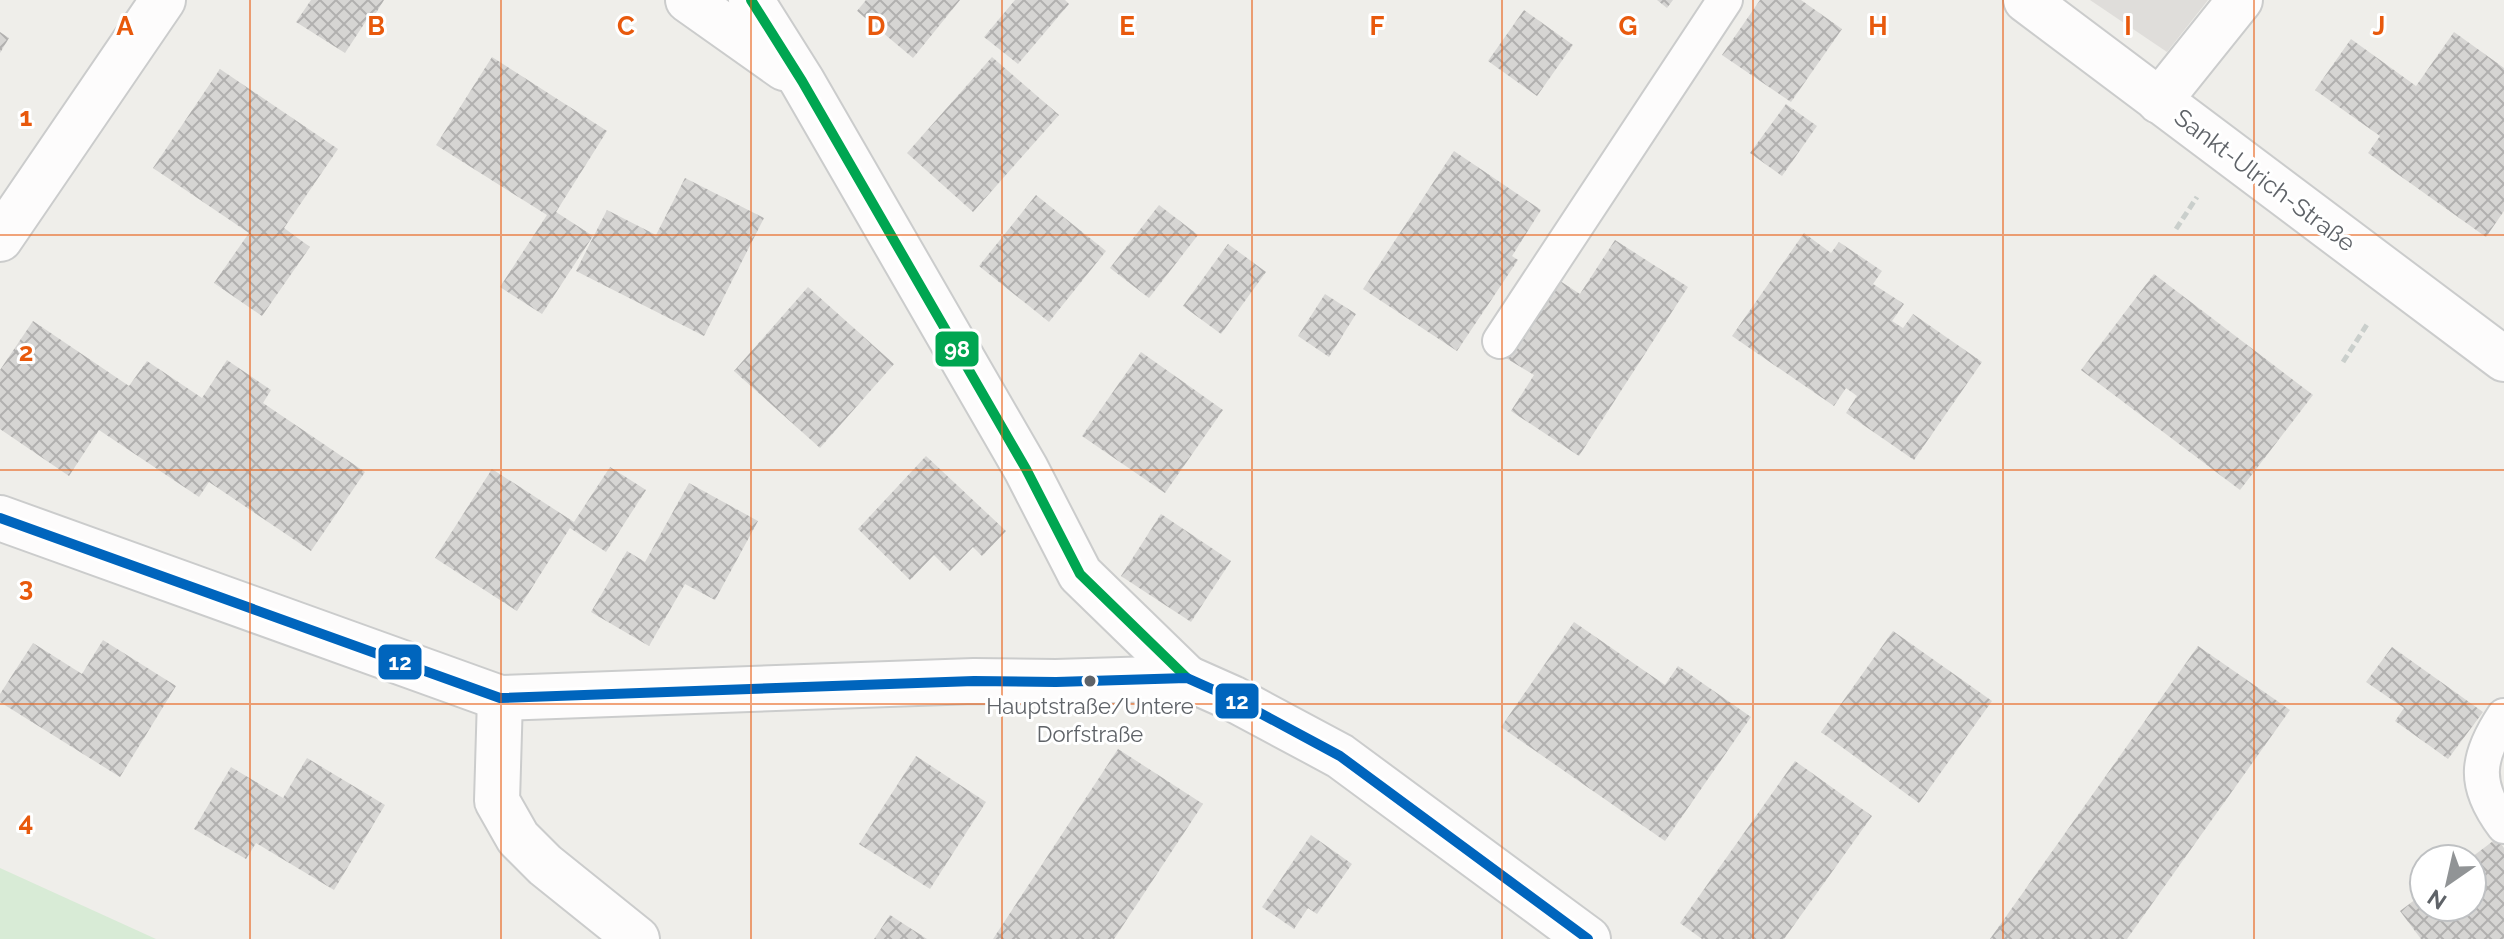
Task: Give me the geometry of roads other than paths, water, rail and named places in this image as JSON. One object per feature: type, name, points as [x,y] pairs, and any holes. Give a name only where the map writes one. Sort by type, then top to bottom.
[{"type":"street","points":[[0,239],[163,0]]},
{"type":"street","points":[[688,0],[802,81]]},
{"type":"street","points":[[751,0],[802,81],[1026,469],[1080,574],[1187,678],[1232,698],[1340,756],[1588,939]]},
{"type":"street","name":"Sankt-Ulrich-Straße","points":[[2026,0],[2504,359]]},
{"type":"street","points":[[2159,101],[2240,0]]},
{"type":"street","points":[[0,518],[500,698],[974,681],[1187,678]]},
{"type":"street","points":[[500,698],[497,801],[518,838],[545,865],[637,939]]},
{"type":"lane","points":[[1500,341],[1725,0]]},
{"type":"lane","points":[[2504,716],[2487,741],[2480,781],[2494,813],[2504,826]]},
{"type":"place","name":"Hauptstraße/Untere Dorfstraße","points":[[1090,681]]}]
